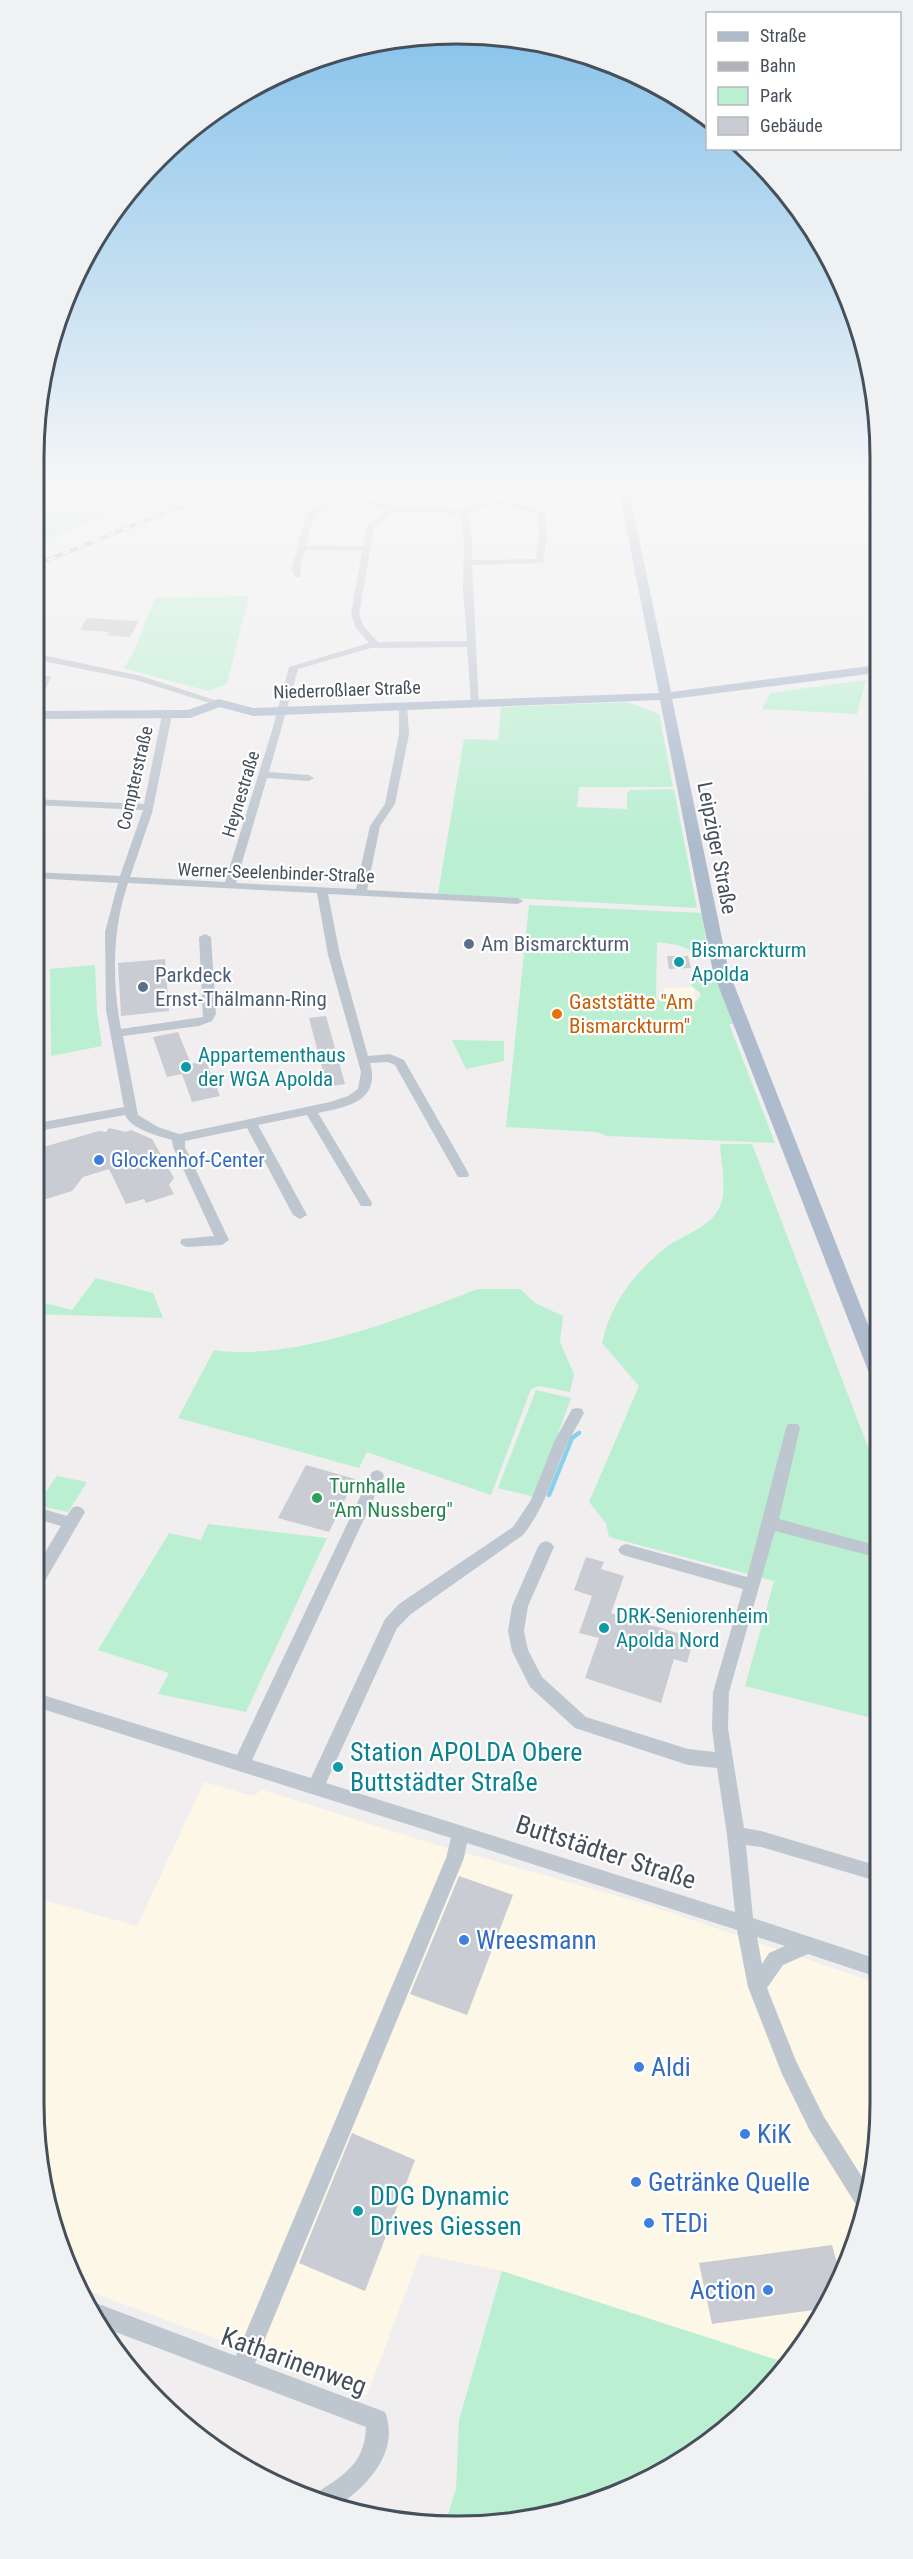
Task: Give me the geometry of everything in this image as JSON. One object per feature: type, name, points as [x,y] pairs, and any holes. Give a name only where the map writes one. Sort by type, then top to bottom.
[{"type":"main road","name":"Leipziger Straße","points":[[647,605],[721,972],[870,1353]]},
{"type":"main road","name":"Niederroßlaer Straße","points":[[219,703],[246,712],[666,696],[870,670]]},
{"type":"main road","points":[[44,715],[167,715],[196,713],[219,703]]},
{"type":"street","points":[[357,605],[356,614],[360,627],[375,645],[471,644]]},
{"type":"street","points":[[470,605],[476,704]]},
{"type":"street","name":"Heynestraße","points":[[229,887],[283,711],[294,667],[375,645]]},
{"type":"street","points":[[44,658],[138,678],[219,703]]},
{"type":"street","points":[[361,893],[375,826],[390,804],[404,734],[404,706]]},
{"type":"street","name":"Compterstraße","points":[[129,1110],[115,1034],[110,977],[110,932],[123,881],[148,807],[167,715]]},
{"type":"street","points":[[264,775],[310,774],[305,790]]},
{"type":"street","points":[[44,802],[148,807]]},
{"type":"street","name":"Werner-Seelenbinder-Straße","points":[[44,876],[518,901]]},
{"type":"street","points":[[44,1126],[129,1110],[132,1117],[140,1123],[178,1138],[311,1111],[360,1096],[369,1084],[333,955],[322,892]]},
{"type":"street","points":[[115,1034],[208,1019],[210,1014],[205,938]]},
{"type":"street","points":[[364,1060],[390,1058],[400,1063],[463,1174]]},
{"type":"street","points":[[311,1111],[366,1203]]},
{"type":"street","points":[[251,1123],[300,1215]]},
{"type":"street","points":[[178,1138],[179,1147],[222,1240],[187,1242]]},
{"type":"street","points":[[315,1787],[391,1624],[405,1610],[525,1523],[541,1497],[562,1440],[578,1413]]},
{"type":"street","points":[[793,1428],[770,1523],[721,1692],[720,1728],[736,1835],[745,1924],[757,1987],[777,2039],[812,2115],[860,2192]]},
{"type":"street","points":[[241,1764],[377,1476]]},
{"type":"street","points":[[44,1514],[74,1518],[44,1568]]},
{"type":"street","points":[[770,1523],[870,1550]]},
{"type":"street","points":[[546,1547],[520,1606],[516,1631],[520,1651],[536,1682],[581,1724],[688,1757],[725,1761]]},
{"type":"street","points":[[626,1550],[752,1586]]},
{"type":"street","name":"Buttstädter Straße","points":[[44,1702],[461,1833],[870,1966]]},
{"type":"street","points":[[241,2370],[454,1858],[461,1833]]},
{"type":"street","points":[[736,1835],[761,1839],[870,1871]]},
{"type":"street","points":[[757,1987],[776,1959],[808,1946]]},
{"type":"street","name":"Katharinenweg","points":[[104,2317],[377,2420],[378,2441],[372,2461],[358,2479],[332,2496]]},
{"type":"shaded area","points":[[694,987],[696,1000],[668,1000],[664,988]]},
{"type":"shaded area","points":[[204,1782],[252,1796],[263,1790],[427,1842],[642,1903],[870,1981],[869,2130],[862,2183],[848,2235],[814,2309],[800,2332],[777,2360],[502,2271],[420,2254],[367,2395],[90,2292],[65,2235],[51,2183],[47,2156],[44,2130],[44,1900],[137,1926]]},
{"type":"green space","points":[[152,605],[247,605],[227,684],[208,691],[123,668],[132,656]]},
{"type":"green space","points":[[866,680],[857,714],[762,709],[770,693]]},
{"type":"green space","points":[[627,702],[659,714],[673,787],[579,787],[577,807],[627,809],[627,793],[630,790],[674,789],[697,908],[438,894],[464,739],[498,740],[501,707]]},
{"type":"green space","points":[[529,905],[702,913],[707,951],[699,954],[678,945],[657,942],[656,999],[695,1011],[675,1002],[697,1001],[701,994],[691,985],[700,975],[717,977],[733,1024],[729,1024],[775,1143],[607,1136],[596,1132],[506,1127]]},
{"type":"green space","points":[[95,965],[97,1011],[102,1046],[51,1056],[50,969]]},
{"type":"green space","points":[[452,1040],[504,1041],[504,1061],[466,1069]]},
{"type":"green space","points":[[720,1144],[752,1144],[870,1452],[870,1718],[745,1686],[774,1581],[609,1537],[606,1523],[589,1502],[639,1386],[602,1343],[611,1316],[633,1279],[653,1258],[672,1243],[700,1228],[715,1215],[723,1195]]},
{"type":"green space","points":[[96,1278],[153,1293],[163,1318],[44,1314],[44,1303],[72,1310]]},
{"type":"green space","points":[[477,1289],[520,1289],[535,1303],[563,1316],[560,1342],[574,1374],[570,1392],[539,1386],[531,1389],[491,1495],[367,1452],[359,1468],[178,1418],[214,1350],[245,1352],[278,1350],[312,1344],[382,1324]]},
{"type":"green space","points":[[536,1390],[571,1398],[535,1497],[498,1488]]},
{"type":"green space","points":[[57,1476],[87,1482],[68,1512],[44,1507],[44,1494]]},
{"type":"green space","points":[[208,1524],[327,1538],[246,1712],[158,1694],[169,1673],[98,1650],[169,1533],[201,1540]]},
{"type":"green space","points":[[502,2271],[779,2360],[749,2395],[686,2446],[615,2484],[589,2494],[537,2508],[484,2515],[448,2516],[456,2489],[459,2420]]},
{"type":"building","points":[[87,618],[139,621],[130,637],[107,635],[109,632],[80,630]]},
{"type":"building","points":[[44,676],[51,676],[44,694]]},
{"type":"building","name":"Bismarckturm Apolda","points":[[667,956],[688,956],[691,968],[669,969]]},
{"type":"building","name":"Parkdeck Ernst-Thälmann-Ring","points":[[165,959],[169,1011],[121,1016],[118,963]]},
{"type":"building","points":[[326,1016],[345,1084],[327,1087],[309,1018]]},
{"type":"building","name":"Appartementhaus der WGA Apolda","points":[[178,1032],[191,1064],[206,1061],[220,1096],[192,1102],[182,1074],[167,1077],[153,1037]]},
{"type":"building","name":"Glockenhof-Center","points":[[109,1128],[126,1132],[131,1130],[152,1139],[174,1178],[169,1185],[174,1194],[146,1203],[144,1199],[126,1204],[109,1169],[83,1177],[72,1191],[44,1200],[44,1147],[99,1131],[106,1132]]},
{"type":"building","name":"Turnhalle \"Am Nussberg\"","points":[[306,1465],[355,1479],[329,1532],[278,1518]]},
{"type":"building","name":"DRK-Seniorenheim Apolda Nord","points":[[586,1557],[604,1562],[601,1569],[624,1576],[611,1613],[694,1638],[687,1663],[674,1659],[661,1703],[585,1678],[599,1638],[579,1633],[592,1596],[574,1590]]},
{"type":"building","name":"Wreesmann","points":[[459,1876],[513,1895],[467,2015],[410,1994]]},
{"type":"building","name":"DDG Dynamic Drives Giessen","points":[[352,2133],[415,2160],[365,2291],[299,2263]]},
{"type":"building","name":"Action","points":[[832,2245],[837,2263],[813,2310],[712,2324],[699,2263]]},
{"type":"waterway","points":[[549,1495],[572,1438],[579,1433]]},
{"type":"place","name":"Am Bismarckturm","points":[[469,944]]},
{"type":"place","name":"Bismarckturm Apolda","points":[[679,962]]},
{"type":"place","name":"Parkdeck Ernst-Thälmann-Ring","points":[[143,987]]},
{"type":"place","name":"Gaststätte \"Am Bismarckturm\"","points":[[557,1014]]},
{"type":"place","name":"Appartementhaus der WGA Apolda","points":[[186,1067]]},
{"type":"place","name":"Glockenhof-Center","points":[[99,1160]]},
{"type":"place","name":"Turnhalle \"Am Nussberg\"","points":[[317,1498]]},
{"type":"place","name":"DRK-Seniorenheim Apolda Nord","points":[[604,1628]]},
{"type":"place","name":"Station APOLDA Obere Buttstädter Straße","points":[[338,1767]]},
{"type":"place","name":"Wreesmann","points":[[464,1940]]},
{"type":"place","name":"Aldi","points":[[639,2067]]},
{"type":"place","name":"KiK","points":[[745,2134]]},
{"type":"place","name":"Getränke Quelle","points":[[636,2182]]},
{"type":"place","name":"DDG Dynamic Drives Giessen","points":[[358,2211]]},
{"type":"place","name":"TEDi","points":[[649,2223]]},
{"type":"place","name":"Action","points":[[768,2290]]}]
